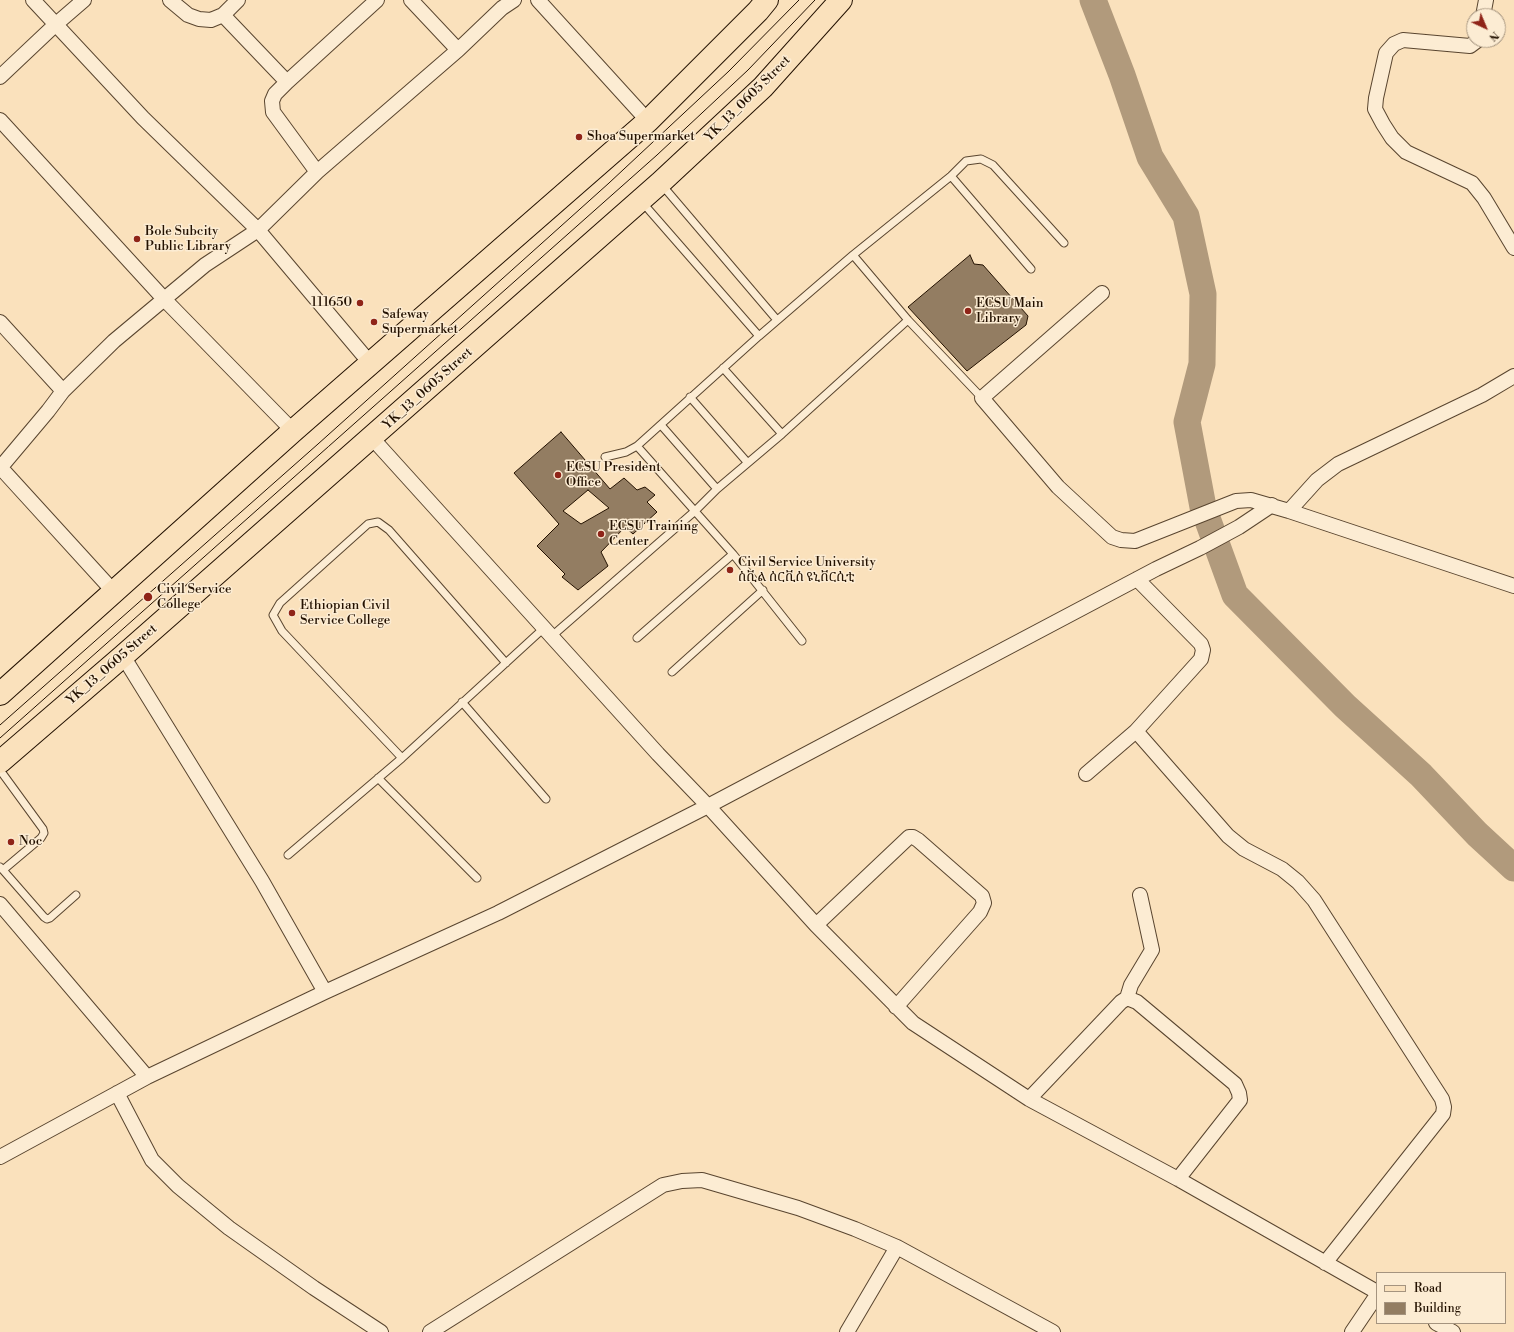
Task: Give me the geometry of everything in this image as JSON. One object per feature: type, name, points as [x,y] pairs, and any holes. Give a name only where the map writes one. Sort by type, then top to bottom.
[{"type":"main road","points":[[0,694],[293,431],[648,121],[758,11],[767,0]]},
{"type":"main road","name":"YK_13_0605 Street","points":[[0,762],[372,438],[660,183],[763,87],[841,0]]},
{"type":"street","points":[[33,0],[143,118],[258,230],[370,363]]},
{"type":"street","points":[[0,78],[55,25],[84,0]]},
{"type":"street","points":[[170,0],[188,15],[199,19],[211,20],[223,15],[238,0]]},
{"type":"street","points":[[317,172],[273,112],[272,101],[275,94],[287,82],[377,0]]},
{"type":"street","points":[[412,0],[458,50]]},
{"type":"street","points":[[114,592],[0,468],[63,391],[114,341],[165,300],[205,265],[258,230],[317,172],[458,50],[502,8],[514,0]]},
{"type":"street","points":[[538,0],[648,121]]},
{"type":"street","points":[[223,15],[287,82]]},
{"type":"street","points":[[1466,46],[1403,40],[1394,44],[1386,53],[1375,109],[1389,133],[1406,152],[1472,183],[1484,198],[1514,248]]},
{"type":"street","points":[[0,120],[165,300],[293,431]]},
{"type":"street","points":[[1102,293],[982,398],[1058,487],[1112,537],[1121,540],[1135,541],[1236,500],[1251,500],[1289,511],[1514,586]]},
{"type":"street","points":[[0,322],[63,391]]},
{"type":"street","points":[[1289,511],[1317,480],[1338,464],[1482,395],[1514,376]]},
{"type":"street","points":[[372,438],[658,754],[708,806],[816,925],[913,1023],[1029,1100],[1178,1179],[1376,1291]]},
{"type":"street","points":[[0,1157],[148,1077],[325,992],[498,913],[708,806],[1137,579],[1200,548],[1239,527],[1272,506]]},
{"type":"street","points":[[1086,774],[1136,731],[1201,659],[1203,650],[1201,644],[1137,579]]},
{"type":"street","points":[[123,656],[262,881],[325,992]]},
{"type":"street","points":[[1136,731],[1228,836],[1244,849],[1282,869],[1298,882],[1314,900],[1442,1099],[1444,1107],[1443,1114],[1325,1263]]},
{"type":"street","points":[[816,925],[909,837],[913,837],[918,840],[982,896],[984,903],[980,912],[896,1007]]},
{"type":"street","points":[[1029,1100],[1121,1002],[1127,998],[1131,984],[1152,950],[1140,895]]},
{"type":"street","points":[[0,904],[148,1077]]},
{"type":"street","points":[[1127,998],[1137,1002],[1235,1084],[1240,1093],[1240,1100],[1178,1179]]},
{"type":"street","points":[[117,1093],[152,1160],[178,1186],[229,1228],[314,1288],[382,1332]]},
{"type":"street","points":[[430,1332],[664,1185],[682,1181],[702,1180],[798,1208],[855,1229],[897,1247],[1032,1327],[1053,1332]]},
{"type":"street","points":[[847,1332],[897,1247]]},
{"type":"street","points":[[1352,1332],[1376,1296]]},
{"type":"street","points":[[1438,1324],[1453,1332]]},
{"type":"lane","points":[[605,457],[626,452],[637,446],[777,320],[853,255],[951,176],[966,161],[981,159],[993,165],[1064,243]]},
{"type":"lane","points":[[951,176],[1031,269]]},
{"type":"lane","points":[[660,183],[777,320]]},
{"type":"lane","points":[[640,200],[759,336]]},
{"type":"lane","points":[[853,255],[908,320],[982,398]]},
{"type":"lane","points":[[288,855],[402,758],[506,663],[548,632],[695,511],[717,488],[782,434],[908,320]]},
{"type":"lane","points":[[723,368],[782,434]]},
{"type":"lane","points":[[690,397],[747,462]]},
{"type":"lane","points":[[661,425],[717,488]]},
{"type":"lane","points":[[637,446],[733,554],[802,641]]},
{"type":"lane","points":[[402,758],[282,631],[273,615],[280,603],[368,524],[378,522],[390,530],[506,663]]},
{"type":"lane","points":[[637,638],[733,554]]},
{"type":"lane","points":[[672,672],[763,590]]},
{"type":"lane","points":[[462,702],[546,799]]},
{"type":"lane","points":[[0,770],[43,828],[44,833],[41,838],[1,868],[47,919],[76,895]]},
{"type":"lane","points":[[378,778],[476,878]]},
{"type":"building","name":"ECSU Main Library","points":[[970,255],[974,264],[983,265],[1028,316],[1026,325],[967,371],[908,307]]},
{"type":"building","points":[[561,432],[610,489],[624,478],[637,490],[645,487],[655,495],[647,502],[657,512],[633,534],[625,527],[601,552],[608,566],[578,590],[562,577],[565,574],[537,546],[559,524],[514,473]],"holes":[[[588,490],[609,508],[581,524],[563,511]]]},
{"type":"waterway","points":[[1093,0],[1122,75],[1150,157],[1186,216],[1203,294],[1202,364],[1187,422],[1203,507],[1235,595],[1345,706],[1421,775],[1477,834],[1514,868]]},
{"type":"tram line","points":[[0,725],[318,444],[609,183],[729,71],[799,0]]},
{"type":"tram line","points":[[0,738],[657,155],[748,70],[815,0]]},
{"type":"place","name":"Shoa Supermarket","points":[[579,137]]},
{"type":"place","name":"Bole Subcity Public Library","points":[[137,239]]},
{"type":"place","name":"111650","points":[[360,303]]},
{"type":"place","name":"ECSU Main Library","points":[[968,311]]},
{"type":"place","name":"Safeway Supermarket","points":[[374,322]]},
{"type":"place","name":"ECSU President Office","points":[[558,475]]},
{"type":"place","name":"ECSU Training Center","points":[[601,534]]},
{"type":"place","name":"Civil Service University ስቪል ሰርቪስ ዩኒቨርሲቲ","points":[[730,570]]},
{"type":"place","name":"Civil Service College","points":[[148,597]]},
{"type":"place","name":"Ethiopian Civil Service College","points":[[292,613]]},
{"type":"place","name":"Noc","points":[[11,842]]}]
